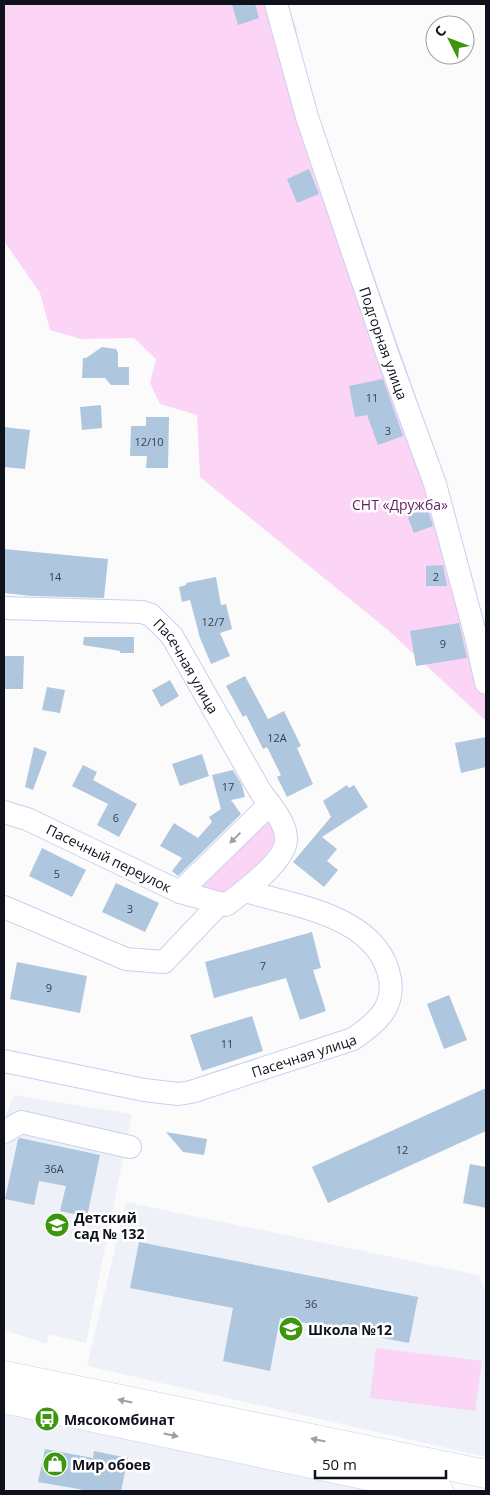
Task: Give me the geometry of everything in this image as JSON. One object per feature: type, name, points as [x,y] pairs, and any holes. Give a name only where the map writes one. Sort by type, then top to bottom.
[{"type":"main road","points":[[4,1375],[486,1474]]},
{"type":"main road","points":[[4,1399],[440,1491]]},
{"type":"street","name":"Подгорная улица","points":[[276,4],[307,116],[387,353],[435,484],[476,637],[486,683]]},
{"type":"street","name":"Пасечная улица","points":[[4,608],[142,612],[151,615],[172,636],[261,792],[284,827],[286,840],[283,851],[265,873],[245,891]]},
{"type":"street","name":"Пасечный переулок","points":[[4,812],[27,819],[180,892],[270,804]]},
{"type":"street","name":"Пасечная улица","points":[[4,1061],[144,1090],[184,1093],[353,1039],[374,1025],[386,1009],[392,990],[388,970],[377,947],[349,924],[323,913],[245,891]]},
{"type":"street","points":[[180,892],[226,905],[245,891]]},
{"type":"street","points":[[4,907],[126,960],[164,962],[220,903]]},
{"type":"street","points":[[4,1132],[21,1122],[130,1147]]},
{"type":"shaded area","name":"Детский сад № 132","points":[[14,1095],[132,1114],[86,1343],[49,1334],[47,1344],[4,1330],[4,1120]]},
{"type":"shaded area","name":"Школа №12","points":[[126,1202],[479,1275],[486,1292],[486,1457],[87,1366]]},
{"type":"shaded area","points":[[4,1405],[464,1491],[4,1491]]},
{"type":"green space","name":"СНТ «Дружба»","points":[[4,4],[288,4],[296,28],[304,73],[447,487],[486,645],[486,721],[388,630],[200,477],[197,415],[160,404],[150,383],[156,359],[134,338],[81,339],[50,330],[40,293],[4,241]]},
{"type":"green space","points":[[265,819],[270,819],[278,842],[269,856],[223,894],[203,890],[203,887]]},
{"type":"green space","points":[[376,1348],[482,1361],[475,1411],[370,1398]]},
{"type":"building","points":[[232,4],[255,4],[259,18],[238,25]]},
{"type":"building","points":[[309,169],[319,194],[297,203],[287,179]]},
{"type":"building","points":[[102,347],[116,349],[118,353],[118,367],[129,367],[129,385],[111,385],[105,378],[82,378],[83,358],[86,358]]},
{"type":"building","points":[[383,379],[403,436],[378,445],[367,415],[355,417],[349,386]]},
{"type":"building","points":[[101,405],[102,428],[82,430],[80,407]]},
{"type":"building","points":[[146,417],[169,417],[168,468],[146,468],[147,456],[130,456],[131,426],[146,426]]},
{"type":"building","points":[[4,427],[30,430],[25,469],[4,467]]},
{"type":"building","points":[[426,503],[433,526],[414,533],[405,510]]},
{"type":"building","points":[[4,549],[108,559],[104,598],[31,596],[4,593]]},
{"type":"building","points":[[443,565],[447,586],[426,586],[426,566]]},
{"type":"building","points":[[216,577],[221,605],[226,604],[232,629],[220,633],[230,656],[211,664],[200,638],[190,600],[182,602],[179,587],[186,585],[186,583]]},
{"type":"building","points":[[459,623],[467,658],[416,666],[410,631]]},
{"type":"building","points":[[84,637],[134,637],[134,653],[120,653],[120,651],[83,645]]},
{"type":"building","points":[[4,656],[24,656],[23,689],[4,689]]},
{"type":"building","points":[[245,676],[268,719],[284,711],[301,746],[297,748],[313,784],[287,797],[277,777],[281,775],[267,747],[263,749],[246,715],[243,717],[226,686]]},
{"type":"building","points":[[170,680],[179,696],[161,707],[152,690]]},
{"type":"building","points":[[47,687],[65,690],[60,713],[42,710]]},
{"type":"building","points":[[486,737],[486,767],[461,773],[455,743]]},
{"type":"building","points":[[34,747],[47,752],[33,790],[25,787]]},
{"type":"building","points":[[202,754],[209,776],[180,786],[172,764]]},
{"type":"building","points":[[83,765],[97,772],[93,780],[137,804],[119,837],[97,825],[108,804],[72,786]]},
{"type":"building","points":[[233,770],[242,785],[245,797],[231,800],[241,814],[178,876],[172,871],[182,858],[160,846],[174,823],[198,838],[212,822],[209,817],[221,809],[212,775]]},
{"type":"building","points":[[347,785],[349,788],[354,785],[368,807],[322,837],[337,849],[327,861],[338,870],[324,887],[293,862],[331,817],[323,801]]},
{"type":"building","points":[[42,848],[86,870],[72,897],[29,876]]},
{"type":"building","points":[[116,883],[159,903],[145,932],[102,912]]},
{"type":"building","points":[[312,932],[321,968],[313,970],[326,1011],[300,1020],[286,978],[214,998],[205,962]]},
{"type":"building","points":[[17,962],[87,976],[80,1013],[10,999]]},
{"type":"building","points":[[449,995],[467,1040],[444,1049],[427,1004]]},
{"type":"building","points":[[252,1016],[263,1051],[202,1071],[190,1035]]},
{"type":"building","points":[[486,1088],[486,1131],[328,1203],[312,1167]]},
{"type":"building","points":[[166,1132],[207,1139],[204,1155],[183,1152]]},
{"type":"building","points":[[18,1139],[100,1155],[87,1217],[60,1211],[66,1186],[39,1181],[34,1205],[5,1199]]},
{"type":"building","points":[[470,1164],[486,1167],[486,1208],[463,1203]]},
{"type":"building","points":[[139,1242],[418,1297],[409,1343],[280,1318],[270,1371],[223,1361],[233,1308],[130,1288]]},
{"type":"building","points":[[45,1449],[93,1458],[94,1451],[128,1458],[121,1491],[90,1491],[38,1482]]},
{"type":"place","name":"Детский сад № 132","points":[[57,1225]]},
{"type":"place","name":"Школа №12","points":[[291,1329]]},
{"type":"place","name":"Мясокомбинат","points":[[47,1419]]},
{"type":"place","name":"Мир обоев","points":[[55,1464]]}]
